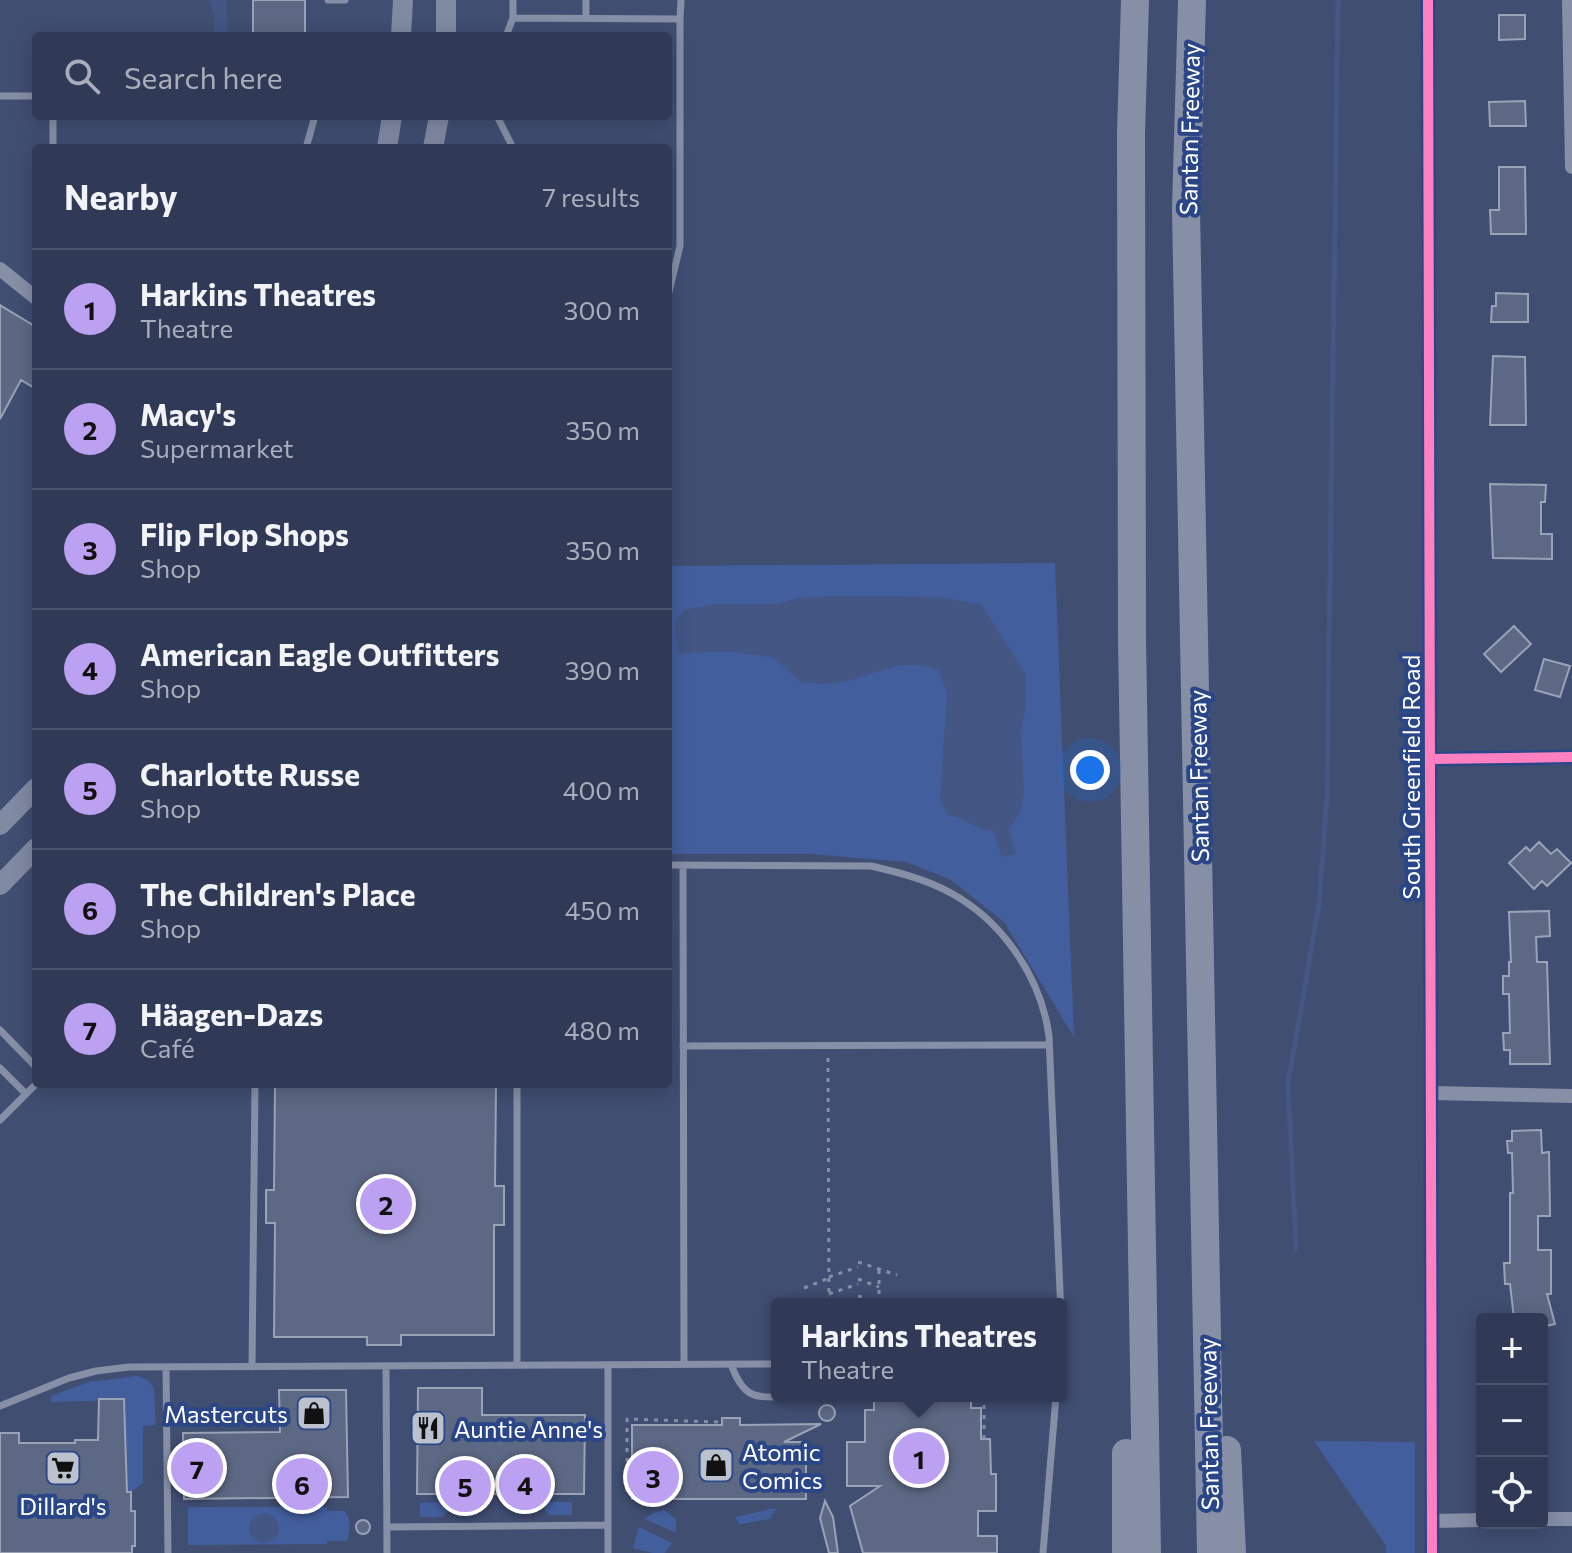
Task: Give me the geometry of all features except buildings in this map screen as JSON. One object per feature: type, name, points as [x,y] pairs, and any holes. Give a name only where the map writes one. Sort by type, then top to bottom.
[{"type":"highway","points":[[1135,0],[1131,134],[1135,929],[1147,1553]]},
{"type":"highway","name":"Santan Freeway","points":[[1192,0],[1186,209],[1211,1553]]},
{"type":"highway","points":[[1126,1553],[1125,1207],[1135,929]]},
{"type":"highway","points":[[1205,1243],[1221,1310],[1232,1553]]},
{"type":"main road","points":[[401,32],[403,0]]},
{"type":"main road","points":[[446,0],[446,32]]},
{"type":"main road","points":[[388,144],[391,120]]},
{"type":"main road","points":[[434,144],[438,120]]},
{"type":"main road","points":[[0,825],[32,792]]},
{"type":"main road","points":[[0,885],[32,852]]},
{"type":"street","name":"South Greenfield Road","points":[[1428,0],[1432,1553]]},
{"type":"street","points":[[1569,0],[1572,167]]},
{"type":"street","points":[[0,269],[32,294]]},
{"type":"street","points":[[1430,759],[1572,757]]},
{"type":"street","points":[[1431,1093],[1572,1096]]},
{"type":"street","points":[[1548,1519],[1572,1519]]},
{"type":"street","points":[[1432,1521],[1476,1520]]},
{"type":"lane","points":[[328,0],[345,0]]},
{"type":"lane","points":[[508,32],[513,18],[513,0]]},
{"type":"lane","points":[[586,0],[586,18]]},
{"type":"lane","points":[[672,279],[680,246],[681,0]]},
{"type":"lane","points":[[513,18],[680,19]]},
{"type":"lane","points":[[0,96],[32,96]]},
{"type":"lane","points":[[53,120],[53,144]]},
{"type":"lane","points":[[307,144],[314,120]]},
{"type":"lane","points":[[499,120],[511,144]]},
{"type":"lane","points":[[672,865],[871,866],[897,872],[949,892],[987,921],[1013,948],[1028,969],[1046,1011],[1060,1298]]},
{"type":"lane","points":[[683,865],[684,1364]]},
{"type":"lane","points":[[0,1030],[32,1063]]},
{"type":"lane","points":[[683,1046],[1049,1045]]},
{"type":"lane","points":[[0,1068],[26,1094]]},
{"type":"lane","points":[[0,1120],[32,1088]]},
{"type":"lane","points":[[252,1367],[255,1088]]},
{"type":"lane","points":[[517,1088],[517,1365]]},
{"type":"lane","points":[[731,1364],[738,1385],[750,1394],[771,1397]]},
{"type":"lane","points":[[0,1406],[69,1378],[96,1371],[166,1367],[771,1364]]},
{"type":"lane","points":[[608,1365],[608,1553]]},
{"type":"lane","points":[[386,1366],[387,1553]]},
{"type":"lane","points":[[166,1367],[168,1553]]},
{"type":"lane","points":[[1043,1553],[1056,1402]]},
{"type":"lane","points":[[387,1527],[608,1525]]},
{"type":"path","points":[[828,1058],[829,1295]]},
{"type":"path","points":[[804,1288],[858,1264],[897,1275]]},
{"type":"path","points":[[879,1270],[879,1298]]},
{"type":"path","points":[[822,1298],[858,1282],[879,1287]]},
{"type":"path","points":[[984,1439],[984,1405],[987,1402]]},
{"type":"path","points":[[627,1492],[627,1419],[718,1422],[718,1418]]},
{"type":"shaded area","points":[[209,0],[227,0],[229,32],[214,32],[215,17]]},
{"type":"shaded area","points":[[1055,563],[1074,1037],[1004,922],[951,880],[906,862],[811,854],[672,854],[672,566]]},
{"type":"shaded area","points":[[938,597],[981,604],[1026,675],[1026,706],[1021,730],[1024,793],[1020,812],[1009,830],[1016,854],[1002,857],[993,831],[947,815],[940,799],[947,693],[939,671],[925,666],[899,666],[848,681],[802,683],[774,658],[730,651],[678,654],[675,622],[684,610],[715,604],[777,604],[799,598]]},
{"type":"shaded area","points":[[138,1376],[148,1380],[154,1388],[156,1425],[143,1426],[143,1483],[127,1492],[124,1400],[51,1402],[51,1396],[89,1382]]},
{"type":"shaded area","points":[[1314,1441],[1415,1442],[1415,1553],[1386,1553],[1386,1546]]},
{"type":"shaded area","points":[[448,1502],[449,1510],[443,1517],[420,1517],[420,1503]]},
{"type":"shaded area","points":[[545,1502],[572,1502],[572,1515],[550,1515],[545,1511]]},
{"type":"shaded area","points":[[188,1507],[327,1507],[327,1511],[345,1511],[350,1529],[347,1541],[327,1541],[327,1544],[188,1545]]},
{"type":"shaded area","points":[[776,1508],[770,1519],[739,1524],[735,1517]]},
{"type":"shaded area","points":[[664,1510],[676,1519],[676,1533],[645,1519]]},
{"type":"shaded area","points":[[264,1513],[275,1517],[279,1528],[275,1539],[264,1543],[253,1539],[249,1528],[253,1517]]},
{"type":"shaded area","points":[[639,1527],[672,1543],[665,1553],[633,1548]]},
{"type":"waterway","points":[[1296,1250],[1288,1083],[1319,905],[1327,796],[1338,0]]},
{"type":"cycle path","points":[[1428,0],[1432,1553]]},
{"type":"cycle path","points":[[1430,759],[1572,757]]},
{"type":"place","name":"Macy's","points":[[386,1204]]},
{"type":"place","name":"Mastercuts","points":[[314,1413]]},
{"type":"place","name":"Auntie Anne's","points":[[428,1428]]},
{"type":"place","name":"Harkins Theatres","points":[[919,1458]]},
{"type":"place","name":"Atomic Comics","points":[[716,1465]]},
{"type":"place","name":"Dillard's","points":[[63,1468]]},
{"type":"place","name":"Häagen-Dazs","points":[[197,1468]]},
{"type":"place","name":"Flip Flop Shops","points":[[653,1477]]},
{"type":"place","name":"The Children's Place","points":[[302,1484]]},
{"type":"place","name":"American Eagle Outfitters","points":[[525,1484]]},
{"type":"place","name":"Charlotte Russe","points":[[465,1486]]}]
